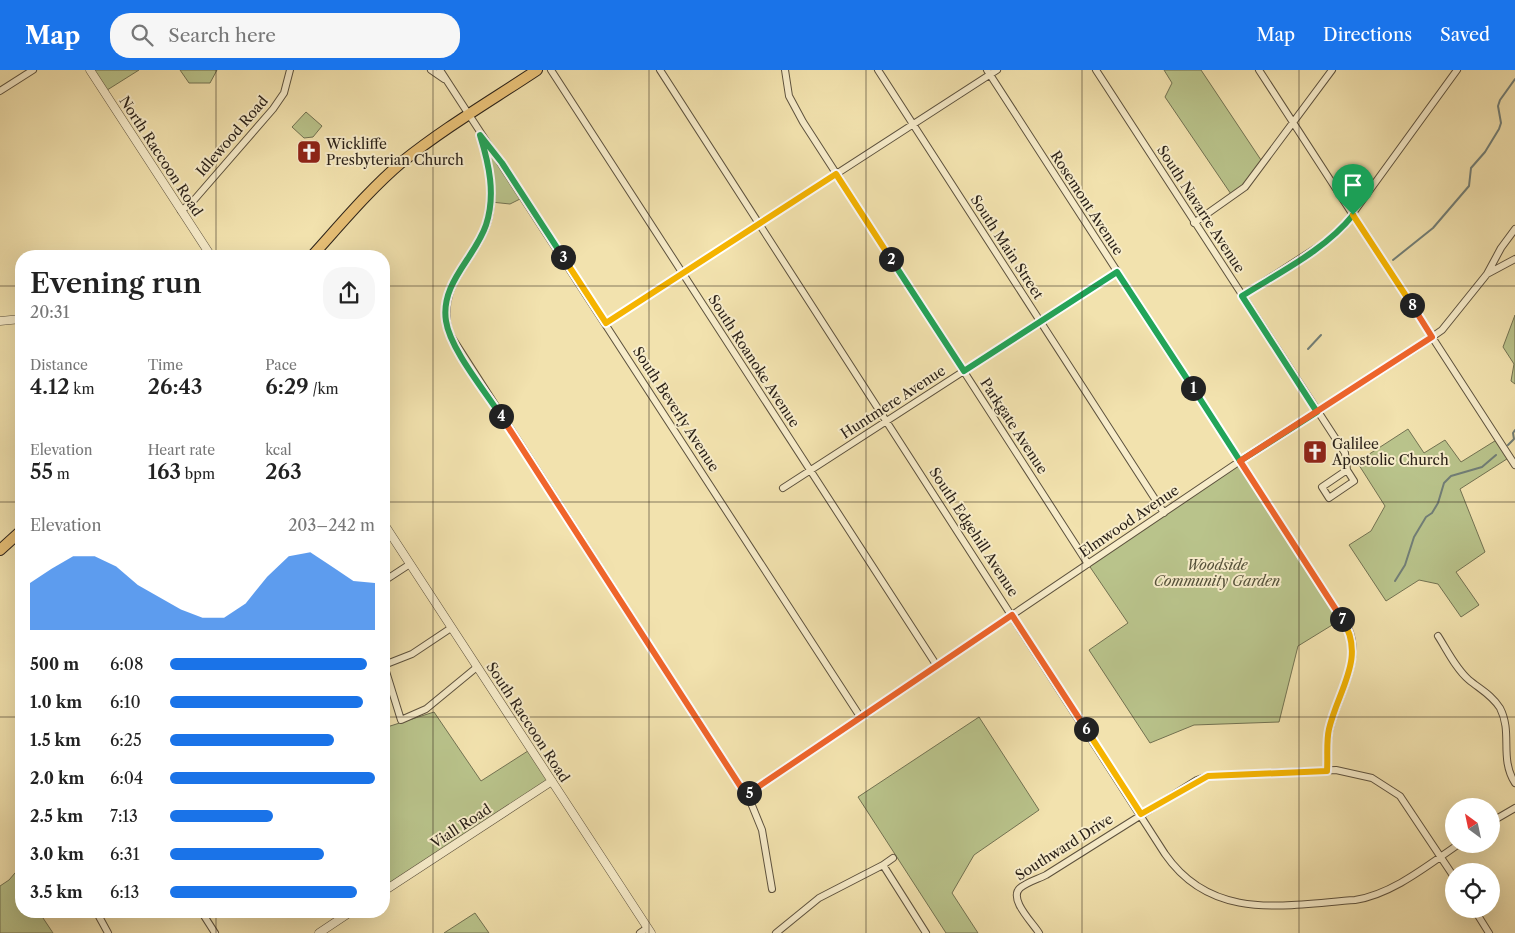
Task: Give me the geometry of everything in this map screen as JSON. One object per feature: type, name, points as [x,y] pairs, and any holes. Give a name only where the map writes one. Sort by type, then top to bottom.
[{"type":"main road","points":[[318,250],[383,179],[419,149],[538,70]]},
{"type":"main road","points":[[0,550],[15,536]]},
{"type":"street","points":[[0,91],[33,70]]},
{"type":"street","name":"North Raccoon Road","points":[[90,70],[207,250]]},
{"type":"street","name":"Idlewood Road","points":[[181,210],[194,200],[273,109],[284,92],[290,70]]},
{"type":"street","points":[[431,70],[445,80]]},
{"type":"street","name":"South Beverly Avenue","points":[[440,70],[480,135],[502,163],[861,718]]},
{"type":"street","name":"South Roanoke Avenue","points":[[551,70],[937,666]]},
{"type":"street","name":"South Edgehill Avenue","points":[[660,70],[1170,860],[1186,878],[1215,895],[1248,905],[1269,906],[1369,897],[1388,889],[1445,853]]},
{"type":"street","name":"Parkgate Avenue","points":[[785,70],[786,85],[793,106],[1088,564]]},
{"type":"street","name":"South Main Street","points":[[878,70],[1164,512]]},
{"type":"street","points":[[606,323],[913,124],[988,72],[997,70]]},
{"type":"street","name":"South Navarre Avenue","points":[[1096,70],[1344,453],[1347,470]]},
{"type":"street","points":[[1259,70],[1515,465]]},
{"type":"street","points":[[1194,223],[1246,187],[1332,70]]},
{"type":"street","points":[[1242,296],[1324,243],[1343,227],[1457,70]]},
{"type":"street","name":"Rosemont Avenue","points":[[988,72],[1350,634],[1353,649],[1352,662],[1329,729],[1327,771]]},
{"type":"street","points":[[480,135],[490,176],[490,208],[484,231],[449,290],[445,309],[449,333],[746,795],[762,830],[772,889]]},
{"type":"street","points":[[1487,274],[1501,248],[1515,229]]},
{"type":"street","name":"Elmwood Avenue","points":[[746,795],[1240,461],[1432,337],[1442,330],[1487,274],[1515,259]]},
{"type":"street","name":"Huntmere Avenue","points":[[783,488],[1117,272]]},
{"type":"street","points":[[0,321],[15,320]]},
{"type":"street","points":[[1347,470],[1354,482],[1329,498],[1322,487],[1347,470]]},
{"type":"street","name":"South Raccoon Road","points":[[390,533],[649,930]]},
{"type":"street","points":[[390,577],[410,564]]},
{"type":"street","points":[[390,663],[412,654],[451,628]]},
{"type":"street","points":[[1438,636],[1468,680],[1491,696],[1500,708],[1506,737],[1506,764],[1515,783]]},
{"type":"street","points":[[390,684],[401,720],[426,709],[477,667]]},
{"type":"street","points":[[1141,814],[1208,776],[1327,771],[1355,773],[1387,786],[1407,806],[1445,864]]},
{"type":"street","name":"Viall Road","points":[[390,887],[552,781]]},
{"type":"street","points":[[1500,817],[1515,808]]},
{"type":"street","name":"Southward Drive","points":[[1039,933],[1017,901],[1018,890],[1141,814]]},
{"type":"street","points":[[776,933],[819,898],[893,858]]},
{"type":"street","points":[[883,865],[926,933]]},
{"type":"street","points":[[100,918],[108,933]]},
{"type":"street","points":[[205,918],[215,933]]},
{"type":"street","points":[[319,933],[342,918]]},
{"type":"street","points":[[1480,918],[1490,933]]},
{"type":"street","points":[[640,933],[649,930]]},
{"type":"green space","points":[[90,70],[139,70],[104,92]]},
{"type":"green space","points":[[180,70],[217,70],[210,83],[189,83]]},
{"type":"green space","points":[[1164,70],[1201,70],[1263,163],[1233,197],[1165,97],[1172,83]]},
{"type":"green space","points":[[306,112],[322,126],[313,137],[304,138],[292,127]]},
{"type":"green space","points":[[480,135],[524,197],[510,204],[491,202]]},
{"type":"green space","points":[[1515,315],[1515,384],[1511,381],[1514,364],[1503,347]]},
{"type":"green space","points":[[1408,429],[1424,453],[1445,440],[1461,462],[1498,439],[1510,457],[1460,489],[1485,552],[1456,572],[1479,605],[1461,617],[1438,584],[1419,580],[1386,601],[1349,545],[1371,531],[1385,506],[1357,462]]},
{"type":"green space","name":"Woodside Community Garden","points":[[1240,461],[1342,619],[1298,646],[1279,722],[1194,725],[1150,743],[1089,650],[1128,623],[1088,564]]},
{"type":"green space","points":[[434,712],[481,781],[531,749],[552,781],[390,887],[390,726]]},
{"type":"green space","points":[[979,717],[1039,810],[974,855],[952,893],[978,933],[946,933],[858,797]]},
{"type":"green space","points":[[15,873],[15,918],[43,918],[53,933],[0,933],[0,886]]},
{"type":"green space","points":[[475,913],[489,933],[444,933]]},
{"type":"waterway","points":[[1393,260],[1433,228],[1469,186],[1471,168],[1485,152],[1499,129],[1501,123],[1498,106],[1500,100],[1515,79]]},
{"type":"waterway","points":[[1308,349],[1321,335]]},
{"type":"waterway","points":[[1508,445],[1514,439],[1513,433],[1515,430]]},
{"type":"waterway","points":[[1395,581],[1405,565],[1414,537],[1426,517],[1432,513],[1438,503],[1444,483],[1451,476],[1482,467],[1496,455]]},
{"type":"place","name":"Wickliffe Presbyterian Church","points":[[309,152]]},
{"type":"place","name":"Galilee Apostolic Church","points":[[1315,452]]},
{"type":"route","points":[[1353,215],[1343,227],[1324,243],[1242,296],[1317,412],[1240,461],[1117,272],[964,371],[836,174],[606,323],[502,163],[480,135],[487,156],[491,183],[490,208],[484,231],[449,290],[445,309],[446,322],[455,346],[746,795],[1012,615],[1141,814],[1197,780],[1208,776],[1327,771],[1329,729],[1352,662],[1353,643],[1345,624],[1240,461],[1276,438],[1317,412],[1415,349],[1432,337],[1353,215]]}]
